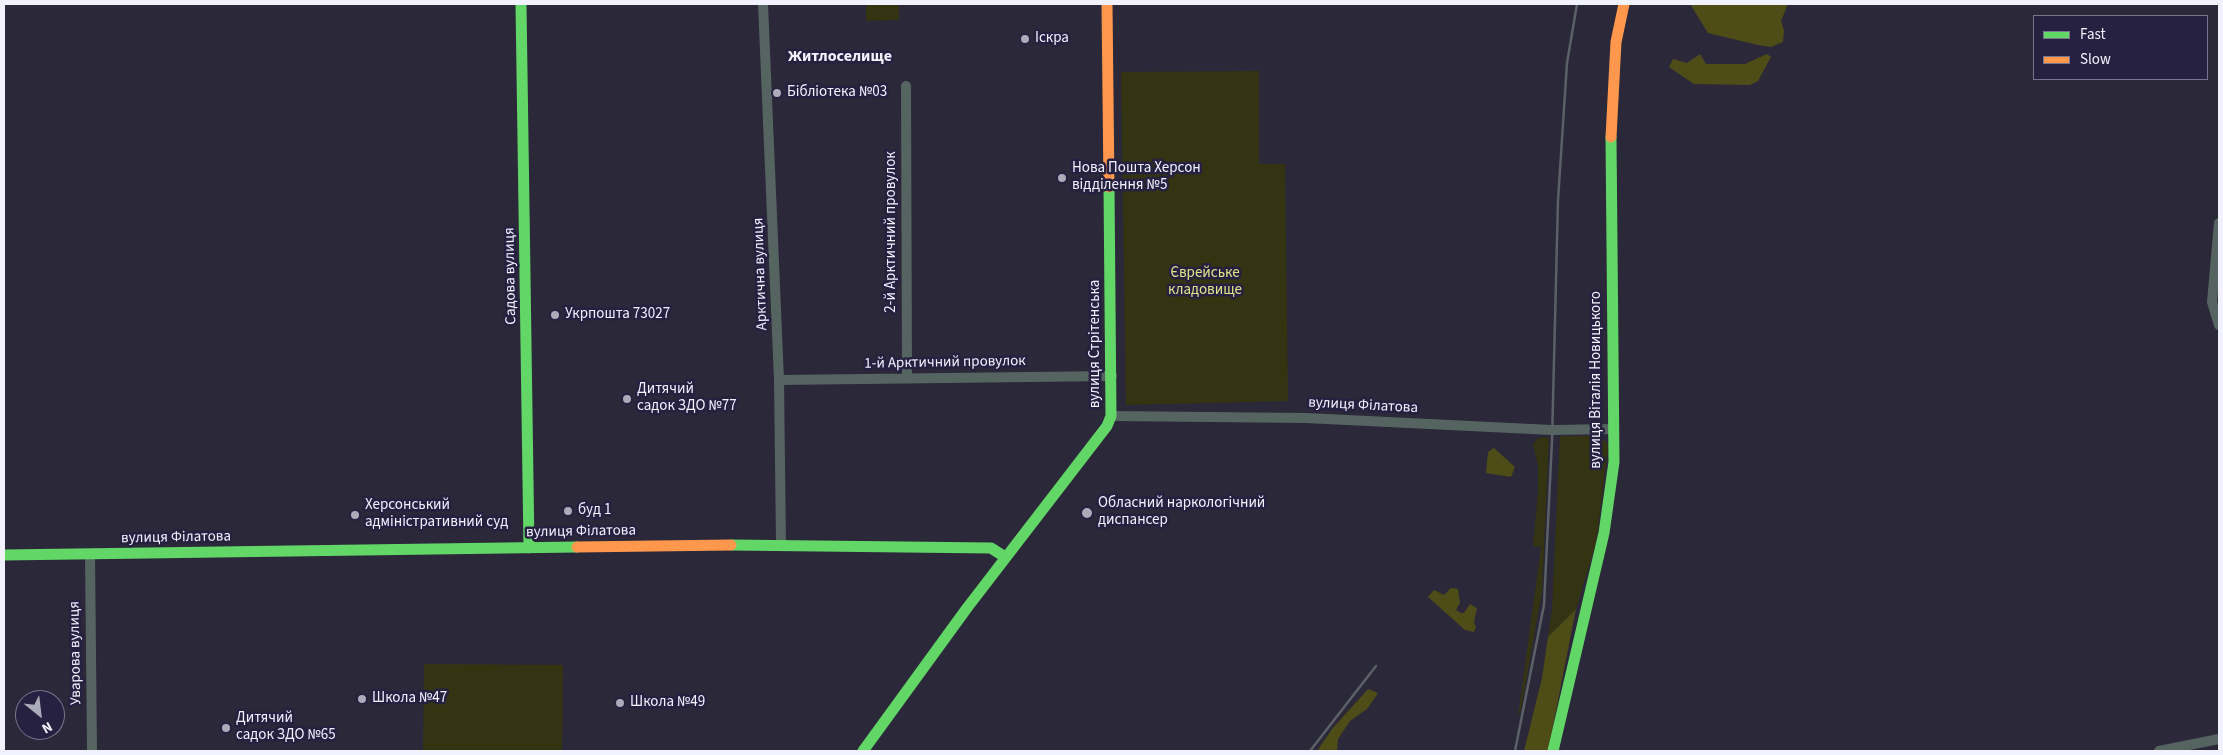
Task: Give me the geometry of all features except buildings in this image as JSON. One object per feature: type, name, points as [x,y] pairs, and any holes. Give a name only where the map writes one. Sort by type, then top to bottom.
[{"type":"street","name":"Садова вулиця","points":[[521,4],[525,162],[529,548]]},
{"type":"street","name":"Арктична вулиця","points":[[763,4],[779,380],[781,544]]},
{"type":"street","name":"вулиця Стрітенська","points":[[863,751],[1005,557],[1107,426],[1111,416],[1107,4]]},
{"type":"street","name":"вулиця Віталія Новицького","points":[[1553,751],[1604,533],[1612,489],[1614,429],[1610,153],[1616,42],[1624,4]]},
{"type":"street","name":"2-й Арктичний провулок","points":[[906,86],[907,378]]},
{"type":"street","points":[[2219,223],[2212,302],[2219,325]]},
{"type":"street","name":"1-й Арктичний провулок","points":[[779,380],[1112,376]]},
{"type":"street","name":"вулиця Філатова","points":[[1111,416],[1306,418],[1552,430],[1614,429]]},
{"type":"street","name":"вулиця Філатова","points":[[4,554],[781,544],[991,548],[1005,557]]},
{"type":"street","name":"Уварова вулиця","points":[[90,554],[92,751]]},
{"type":"street","points":[[2159,751],[2219,739]]},
{"type":"green space","points":[[866,4],[899,4],[899,20],[866,21]]},
{"type":"green space","name":"Єврейське кладовище","points":[[1259,71],[1259,164],[1285,164],[1288,401],[1126,405],[1121,72]]},
{"type":"green space","points":[[1560,436],[1596,436],[1607,442],[1608,449],[1596,543],[1576,609],[1548,637],[1552,609]]},
{"type":"green space","points":[[1549,438],[1542,591],[1518,717],[1541,547],[1533,546],[1538,492],[1538,464],[1533,445],[1537,439]]},
{"type":"green space","points":[[424,664],[563,665],[562,751],[423,751]]},
{"type":"shaded area","points":[[1690,4],[1788,4],[1781,21],[1784,30],[1783,42],[1771,47],[1708,33]]},
{"type":"shaded area","points":[[1700,54],[1706,64],[1745,64],[1767,54],[1771,57],[1758,81],[1750,85],[1694,84],[1669,67],[1673,59],[1687,63]]},
{"type":"shaded area","points":[[1494,448],[1515,467],[1511,477],[1486,473],[1488,452]]},
{"type":"shaded area","points":[[1451,588],[1458,589],[1460,603],[1456,610],[1464,613],[1470,604],[1477,608],[1474,632],[1465,630],[1428,597],[1434,590],[1444,595]]},
{"type":"shaded area","points":[[1576,609],[1548,751],[1524,751],[1542,678],[1548,637]]},
{"type":"shaded area","points":[[1368,689],[1378,693],[1367,709],[1350,721],[1338,739],[1337,751],[1317,751],[1332,729]]},
{"type":"railway","points":[[1515,751],[1544,605],[1552,441],[1558,200],[1567,63],[1577,4]]},
{"type":"railway","points":[[1310,751],[1376,666]]},
{"type":"traffic: fast","points":[[521,4],[529,548]]},
{"type":"traffic: fast","points":[[1553,751],[1604,533],[1614,462],[1611,137]]},
{"type":"traffic: fast","points":[[863,751],[967,608],[1107,426],[1111,416],[1109,187]]},
{"type":"traffic: fast","points":[[731,545],[991,548],[1005,557]]},
{"type":"traffic: fast","points":[[4,555],[577,547]]},
{"type":"traffic: slow","points":[[1107,4],[1109,187]]},
{"type":"traffic: slow","points":[[1611,137],[1616,42],[1624,4]]},
{"type":"traffic: slow","points":[[577,547],[731,545]]},
{"type":"place","name":"Іскра","points":[[1025,39]]},
{"type":"place","name":"Бібліотека №03","points":[[777,93]]},
{"type":"place","name":"Нова Пошта Херсон відділення №5","points":[[1062,178]]},
{"type":"place","name":"Укрпошта 73027","points":[[555,315]]},
{"type":"place","name":"Дитячий садок ЗДО №77","points":[[627,399]]},
{"type":"place","name":"буд 1","points":[[568,511]]},
{"type":"place","name":"Обласний наркологічний диспансер","points":[[1087,513]]},
{"type":"place","name":"Херсонський адміністративний суд","points":[[355,515]]},
{"type":"place","name":"Школа №47","points":[[362,699]]},
{"type":"place","name":"Школа №49","points":[[620,703]]},
{"type":"place","name":"Дитячий садок ЗДО №65","points":[[226,728]]},
{"type":"district","name":"Житлоселище","points":[[840,57]]}]
